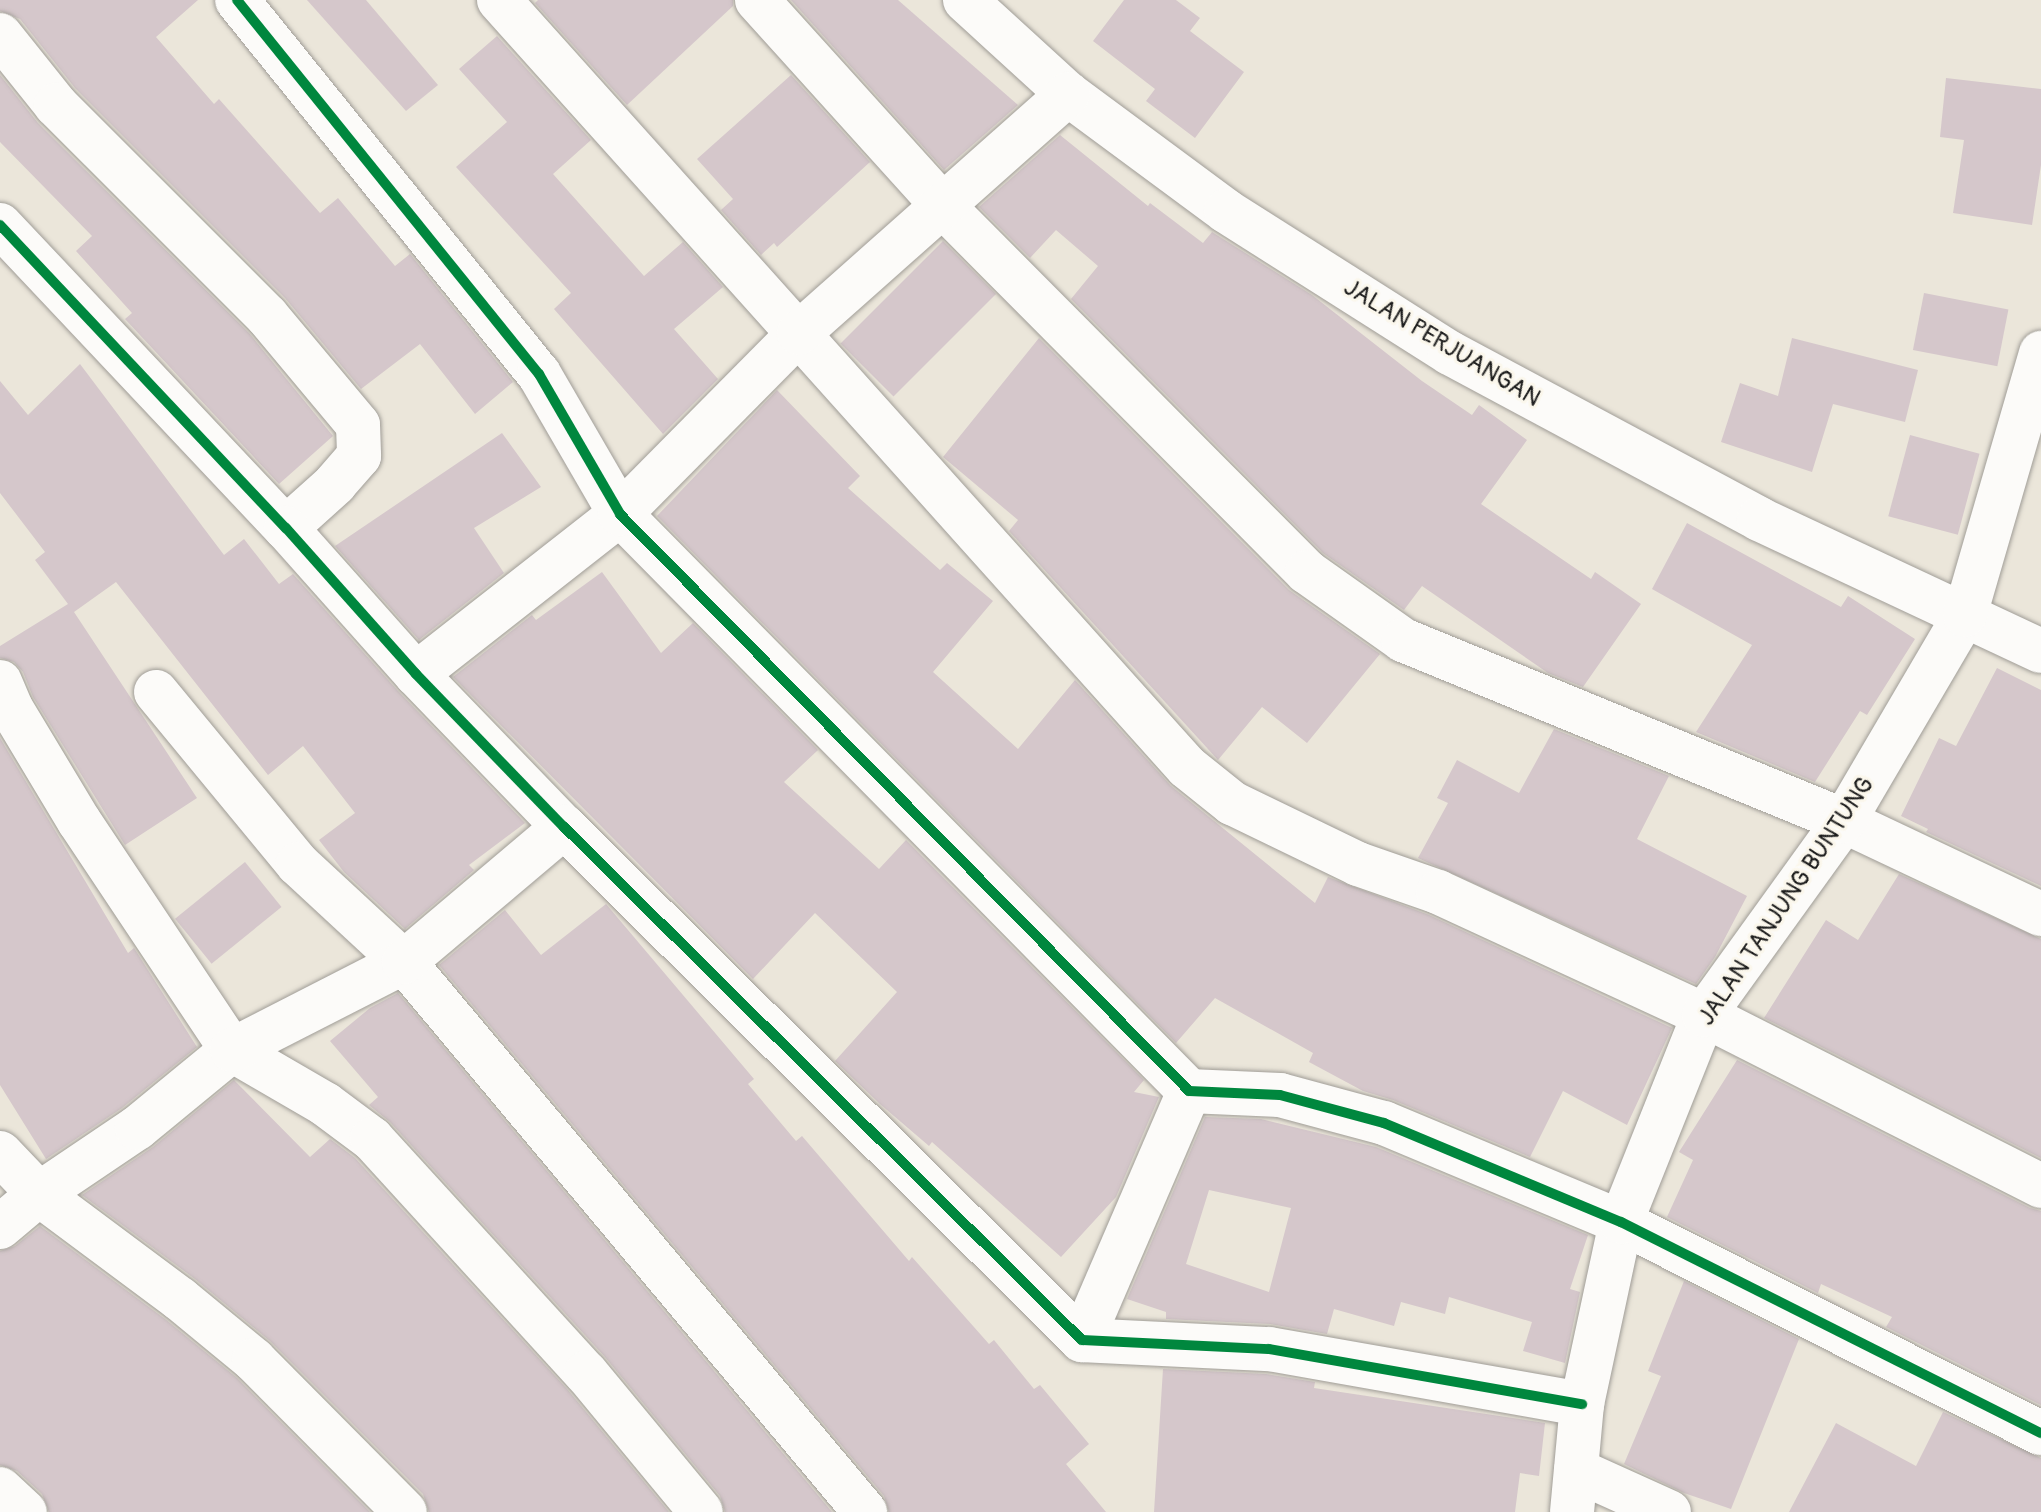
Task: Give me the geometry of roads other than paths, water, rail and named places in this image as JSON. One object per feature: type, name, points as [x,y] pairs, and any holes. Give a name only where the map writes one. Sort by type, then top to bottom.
[{"type":"street","points":[[237,0],[539,374],[620,514],[1189,1091],[1280,1095],[1384,1123],[1621,1222],[2041,1433]]},
{"type":"street","points":[[499,0],[1187,767],[1232,803],[1358,864],[1438,892],[1704,1015],[2041,1186]]},
{"type":"street","points":[[757,0],[943,206],[1307,572],[1403,640],[1844,821],[2041,914]]},
{"type":"street","name":"JALAN PERJUANGAN","points":[[965,0],[1068,94],[1226,211],[1450,353],[1759,519],[2041,651]]},
{"type":"street","points":[[0,35],[56,105],[267,316],[358,425],[359,456],[335,484],[286,528]]},
{"type":"street","points":[[416,674],[620,514],[799,333],[1068,94]]},
{"type":"street","points":[[0,225],[286,528],[416,674],[564,827],[1082,1340],[1269,1349],[1582,1404]]},
{"type":"street","name":"JALAN TANJUNG BUNTUNG","points":[[1574,1491],[1582,1404],[1621,1222],[1704,1015],[1844,821],[1965,615],[2041,353]]},
{"type":"street","points":[[0,682],[11,708],[79,821],[232,1050],[325,1104],[372,1139],[586,1373],[701,1512]]},
{"type":"street","points":[[156,692],[298,864],[404,962],[865,1512]]},
{"type":"street","points":[[0,1227],[39,1194],[137,1128],[232,1050],[404,962],[564,827]]},
{"type":"street","points":[[1082,1340],[1189,1091]]},
{"type":"street","points":[[0,1153],[39,1194],[180,1299],[254,1360],[405,1512]]},
{"type":"street","points":[[0,1489],[25,1512]]},
{"type":"street","points":[[1574,1491],[1669,1512]]}]
